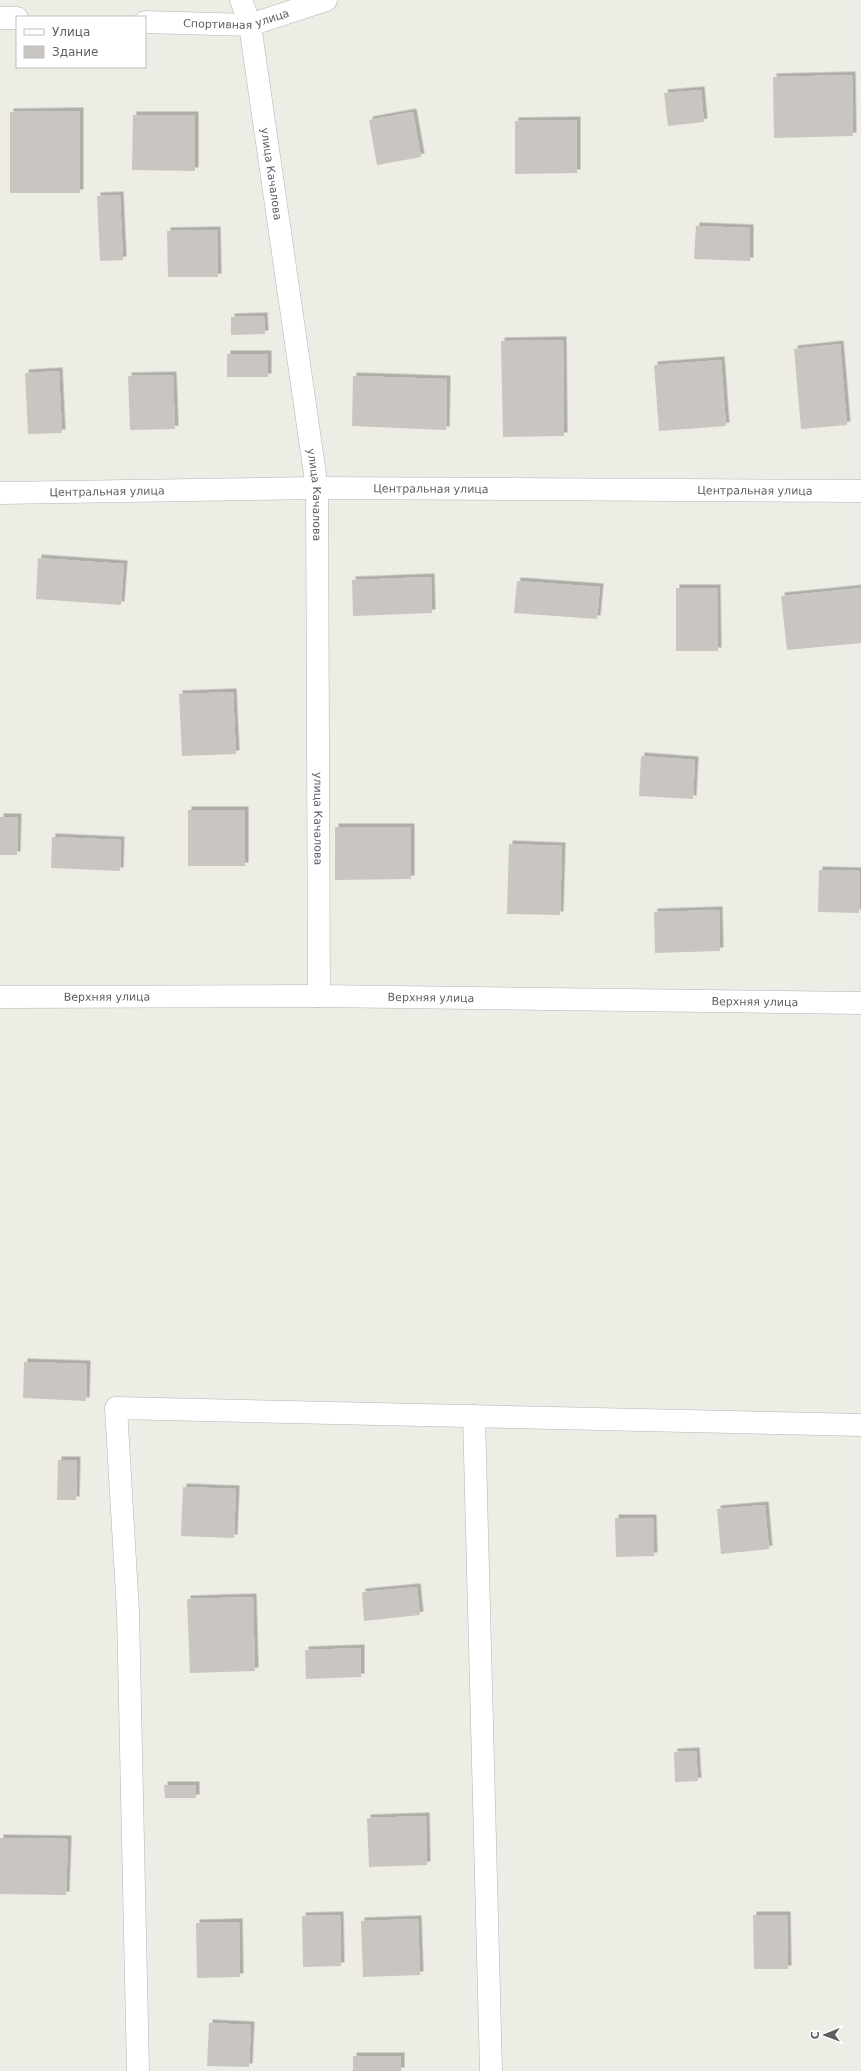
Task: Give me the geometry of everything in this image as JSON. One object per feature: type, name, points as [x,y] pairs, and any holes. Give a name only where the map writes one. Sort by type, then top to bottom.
[{"type":"street","name":"улица Качалова","points":[[240,0],[250,25],[317,488],[319,996]]},
{"type":"street","name":"Спортивная улица","points":[[146,22],[250,25],[326,0]]},
{"type":"street","points":[[0,18],[16,18]]},
{"type":"street","name":"Центральная улица","points":[[0,493],[317,488],[861,490]]},
{"type":"street","name":"Верхняя улица","points":[[0,997],[319,996],[861,1003]]},
{"type":"street","points":[[138,2071],[128,1612],[116,1408],[861,1425]]},
{"type":"street","points":[[474,1416],[491,2071]]},
{"type":"building","points":[[852,75],[853,136],[774,138],[773,77]]},
{"type":"building","points":[[701,90],[704,122],[668,126],[664,93]]},
{"type":"building","points":[[80,111],[80,193],[10,193],[10,112]]},
{"type":"building","points":[[413,112],[421,157],[377,165],[369,120]]},
{"type":"building","points":[[133,115],[195,115],[195,171],[132,170]]},
{"type":"building","points":[[577,120],[577,173],[515,174],[515,121]]},
{"type":"building","points":[[120,195],[123,260],[100,261],[97,196]]},
{"type":"building","points":[[696,226],[750,228],[750,261],[694,259]]},
{"type":"building","points":[[217,230],[218,277],[168,277],[167,231]]},
{"type":"building","points":[[264,316],[265,334],[231,335],[231,317]]},
{"type":"building","points":[[563,340],[564,436],[503,437],[501,341]]},
{"type":"building","points":[[840,344],[847,425],[801,429],[794,349]]},
{"type":"building","points":[[227,354],[268,354],[268,377],[227,377]]},
{"type":"building","points":[[721,360],[726,426],[659,431],[654,365]]},
{"type":"building","points":[[59,371],[62,433],[28,434],[25,373]]},
{"type":"building","points":[[173,375],[175,429],[130,430],[128,376]]},
{"type":"building","points":[[353,376],[447,379],[446,430],[352,426]]},
{"type":"building","points":[[38,558],[124,564],[121,605],[36,599]]},
{"type":"building","points":[[431,577],[432,613],[353,616],[352,580]]},
{"type":"building","points":[[517,581],[600,587],[597,619],[514,613]]},
{"type":"building","points":[[676,588],[717,588],[718,651],[676,651]]},
{"type":"building","points":[[861,588],[861,643],[787,650],[781,596]]},
{"type":"building","points":[[233,692],[236,754],[182,756],[179,694]]},
{"type":"building","points":[[641,756],[695,760],[693,799],[639,796]]},
{"type":"building","points":[[188,810],[245,810],[245,866],[188,866]]},
{"type":"building","points":[[0,817],[18,817],[17,855],[0,855]]},
{"type":"building","points":[[335,827],[411,827],[411,879],[335,880]]},
{"type":"building","points":[[52,837],[121,840],[120,871],[51,868]]},
{"type":"building","points":[[509,844],[562,846],[560,915],[507,914]]},
{"type":"building","points":[[819,870],[860,871],[859,913],[818,912]]},
{"type":"building","points":[[719,910],[720,951],[655,953],[654,912]]},
{"type":"building","points":[[24,1362],[87,1364],[86,1401],[23,1398]]},
{"type":"building","points":[[58,1460],[77,1460],[76,1500],[57,1500]]},
{"type":"building","points":[[183,1487],[236,1489],[234,1538],[181,1536]]},
{"type":"building","points":[[765,1505],[769,1549],[721,1554],[717,1509]]},
{"type":"building","points":[[615,1518],[653,1518],[654,1556],[616,1557]]},
{"type":"building","points":[[417,1587],[420,1615],[364,1621],[362,1592]]},
{"type":"building","points":[[253,1597],[255,1671],[190,1673],[187,1599]]},
{"type":"building","points":[[361,1648],[361,1677],[306,1679],[305,1650]]},
{"type":"building","points":[[696,1751],[698,1781],[675,1782],[674,1752]]},
{"type":"building","points":[[164,1785],[196,1785],[196,1798],[165,1798]]},
{"type":"building","points":[[426,1816],[427,1865],[369,1867],[367,1818]]},
{"type":"building","points":[[0,1838],[68,1839],[66,1895],[0,1894]]},
{"type":"building","points":[[340,1915],[341,1966],[303,1967],[302,1916]]},
{"type":"building","points":[[753,1915],[787,1915],[788,1969],[754,1969]]},
{"type":"building","points":[[418,1919],[420,1975],[363,1977],[361,1921]]},
{"type":"building","points":[[239,1922],[240,1977],[197,1978],[196,1923]]},
{"type":"building","points":[[209,2023],[251,2025],[249,2067],[207,2066]]},
{"type":"building","points":[[353,2056],[401,2056],[401,2071],[353,2071]]}]
